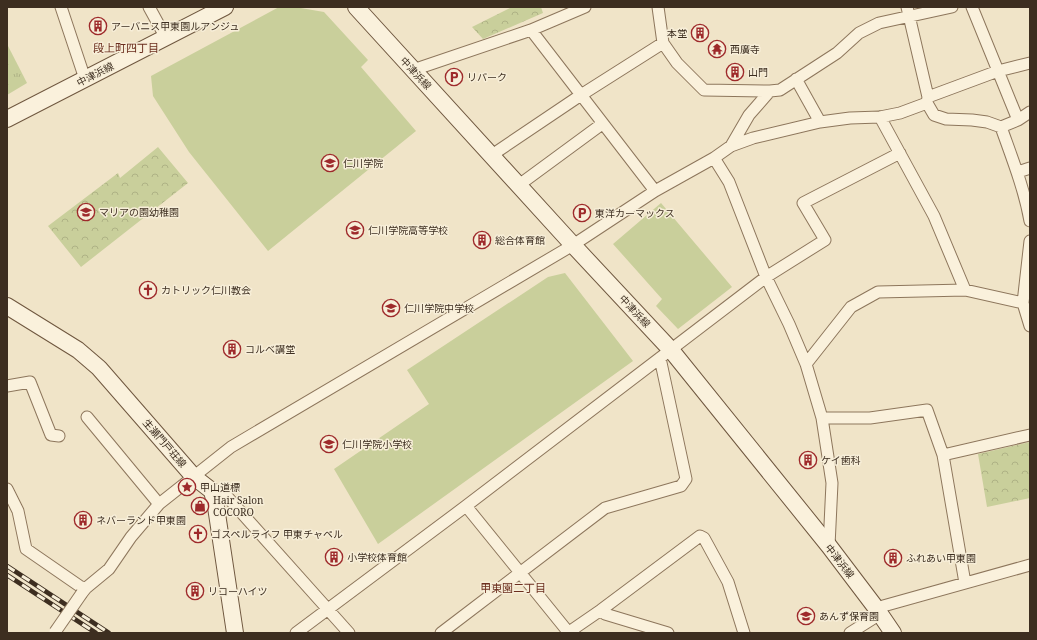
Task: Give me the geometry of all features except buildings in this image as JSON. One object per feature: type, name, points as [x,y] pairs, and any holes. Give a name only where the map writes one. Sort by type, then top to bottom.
[{"type":"street","points":[[62,7],[85,78]]},
{"type":"street","points":[[149,7],[166,38]]},
{"type":"street","name":"中津浜線","points":[[7,119],[225,7]]},
{"type":"street","name":"中津浜線","points":[[356,7],[573,244],[829,546],[893,633]]},
{"type":"street","points":[[413,70],[531,30],[585,7]]},
{"type":"street","points":[[658,7],[663,43],[677,63],[704,90],[770,91],[780,90],[837,53],[859,33],[879,23],[908,12],[952,7]]},
{"type":"street","points":[[972,7],[1018,120]]},
{"type":"street","points":[[908,12],[928,100],[934,115],[946,119],[987,122],[1001,127],[1018,120],[1030,112]]},
{"type":"street","points":[[531,30],[655,191]]},
{"type":"street","points":[[492,155],[581,95],[663,43]]},
{"type":"street","points":[[54,633],[84,591],[108,569],[131,537],[159,504],[232,447],[573,244],[655,191],[714,158],[731,146],[753,138],[820,122],[850,118],[880,117],[900,113],[998,71],[1030,63]]},
{"type":"street","points":[[796,79],[820,122]]},
{"type":"street","points":[[731,146],[749,115],[770,91]]},
{"type":"street","points":[[880,117],[934,216],[965,290]]},
{"type":"street","points":[[519,184],[602,124]]},
{"type":"street","points":[[1001,127],[1018,172],[1030,221]]},
{"type":"street","points":[[296,633],[466,506],[766,277],[825,240],[803,203],[900,153]]},
{"type":"street","points":[[714,158],[729,182],[766,277],[789,324],[806,364],[822,418],[832,483],[829,546]]},
{"type":"street","points":[[1018,172],[1030,168]]},
{"type":"street","points":[[1030,241],[1022,303],[1030,326]]},
{"type":"street","points":[[806,364],[851,307],[878,292],[965,290],[1022,303]]},
{"type":"street","name":"生瀬門戸荘線","points":[[7,306],[78,350],[99,368],[194,477],[212,491]]},
{"type":"street","points":[[442,633],[605,508],[681,486],[686,479],[666,354]]},
{"type":"street","points":[[7,386],[30,382],[51,435],[59,436]]},
{"type":"street","points":[[822,418],[870,418],[927,410],[943,455],[965,583]]},
{"type":"street","points":[[87,417],[159,504]]},
{"type":"street","points":[[943,455],[1030,436]]},
{"type":"street","points":[[7,489],[18,511],[26,549],[81,587],[84,591]]},
{"type":"street","points":[[235,633],[216,507],[212,491],[223,492],[348,633]]},
{"type":"street","points":[[466,506],[569,633],[700,536],[704,538],[728,582],[744,633]]},
{"type":"street","points":[[850,633],[878,611],[965,583],[1030,565]]},
{"type":"street","points":[[601,610],[605,614],[668,633]]},
{"type":"green space","points":[[279,7],[295,7],[324,12],[368,60],[361,67],[416,131],[268,251],[189,152],[153,96],[151,76]]},
{"type":"green space","points":[[512,7],[541,7],[543,13],[483,39],[472,27]]},
{"type":"green space","points":[[7,44],[27,83],[7,95]]},
{"type":"green space","points":[[158,147],[188,183],[81,267],[48,226],[118,173],[120,178]]},
{"type":"green space","points":[[661,203],[732,287],[678,329],[656,306],[662,299],[613,244]]},
{"type":"green space","points":[[565,273],[633,361],[378,544],[334,469],[429,404],[407,370],[548,277]]},
{"type":"green space","points":[[1030,442],[1030,498],[987,507],[978,454]]},
{"type":"railway","points":[[7,566],[109,633]]},
{"type":"railway","points":[[7,575],[96,633]]},
{"type":"place","name":"アーバニス甲東園ルアンジュ","points":[[98,26]]},
{"type":"place","name":"本堂","points":[[700,33]]},
{"type":"place","name":"西廣寺","points":[[717,49]]},
{"type":"place","name":"山門","points":[[735,72]]},
{"type":"place","name":"リパーク","points":[[454,77]]},
{"type":"place","name":"仁川学院","points":[[330,163]]},
{"type":"place","name":"マリアの園幼稚園","points":[[86,212]]},
{"type":"place","name":"東洋カーマックス","points":[[582,213]]},
{"type":"place","name":"仁川学院高等学校","points":[[355,230]]},
{"type":"place","name":"総合体育館","points":[[482,240]]},
{"type":"place","name":"カトリック仁川教会","points":[[148,290]]},
{"type":"place","name":"仁川学院中学校","points":[[391,308]]},
{"type":"place","name":"コルベ講堂","points":[[232,349]]},
{"type":"place","name":"仁川学院小学校","points":[[329,444]]},
{"type":"place","name":"ケイ歯科","points":[[808,460]]},
{"type":"place","name":"甲山道標","points":[[187,487]]},
{"type":"place","name":"Hair Salon COCORO","points":[[200,506]]},
{"type":"place","name":"ネバーランド甲東園","points":[[83,520]]},
{"type":"place","name":"ゴスペルライフ 甲東チャペル","points":[[198,534]]},
{"type":"place","name":"小学校体育館","points":[[334,557]]},
{"type":"place","name":"ふれあい甲東園","points":[[893,558]]},
{"type":"place","name":"リコーハイツ","points":[[195,591]]},
{"type":"place","name":"あんず保育園","points":[[806,616]]},
{"type":"district","name":"段上町四丁目","points":[[126,47]]},
{"type":"district","name":"甲東園二丁目","points":[[513,587]]}]
